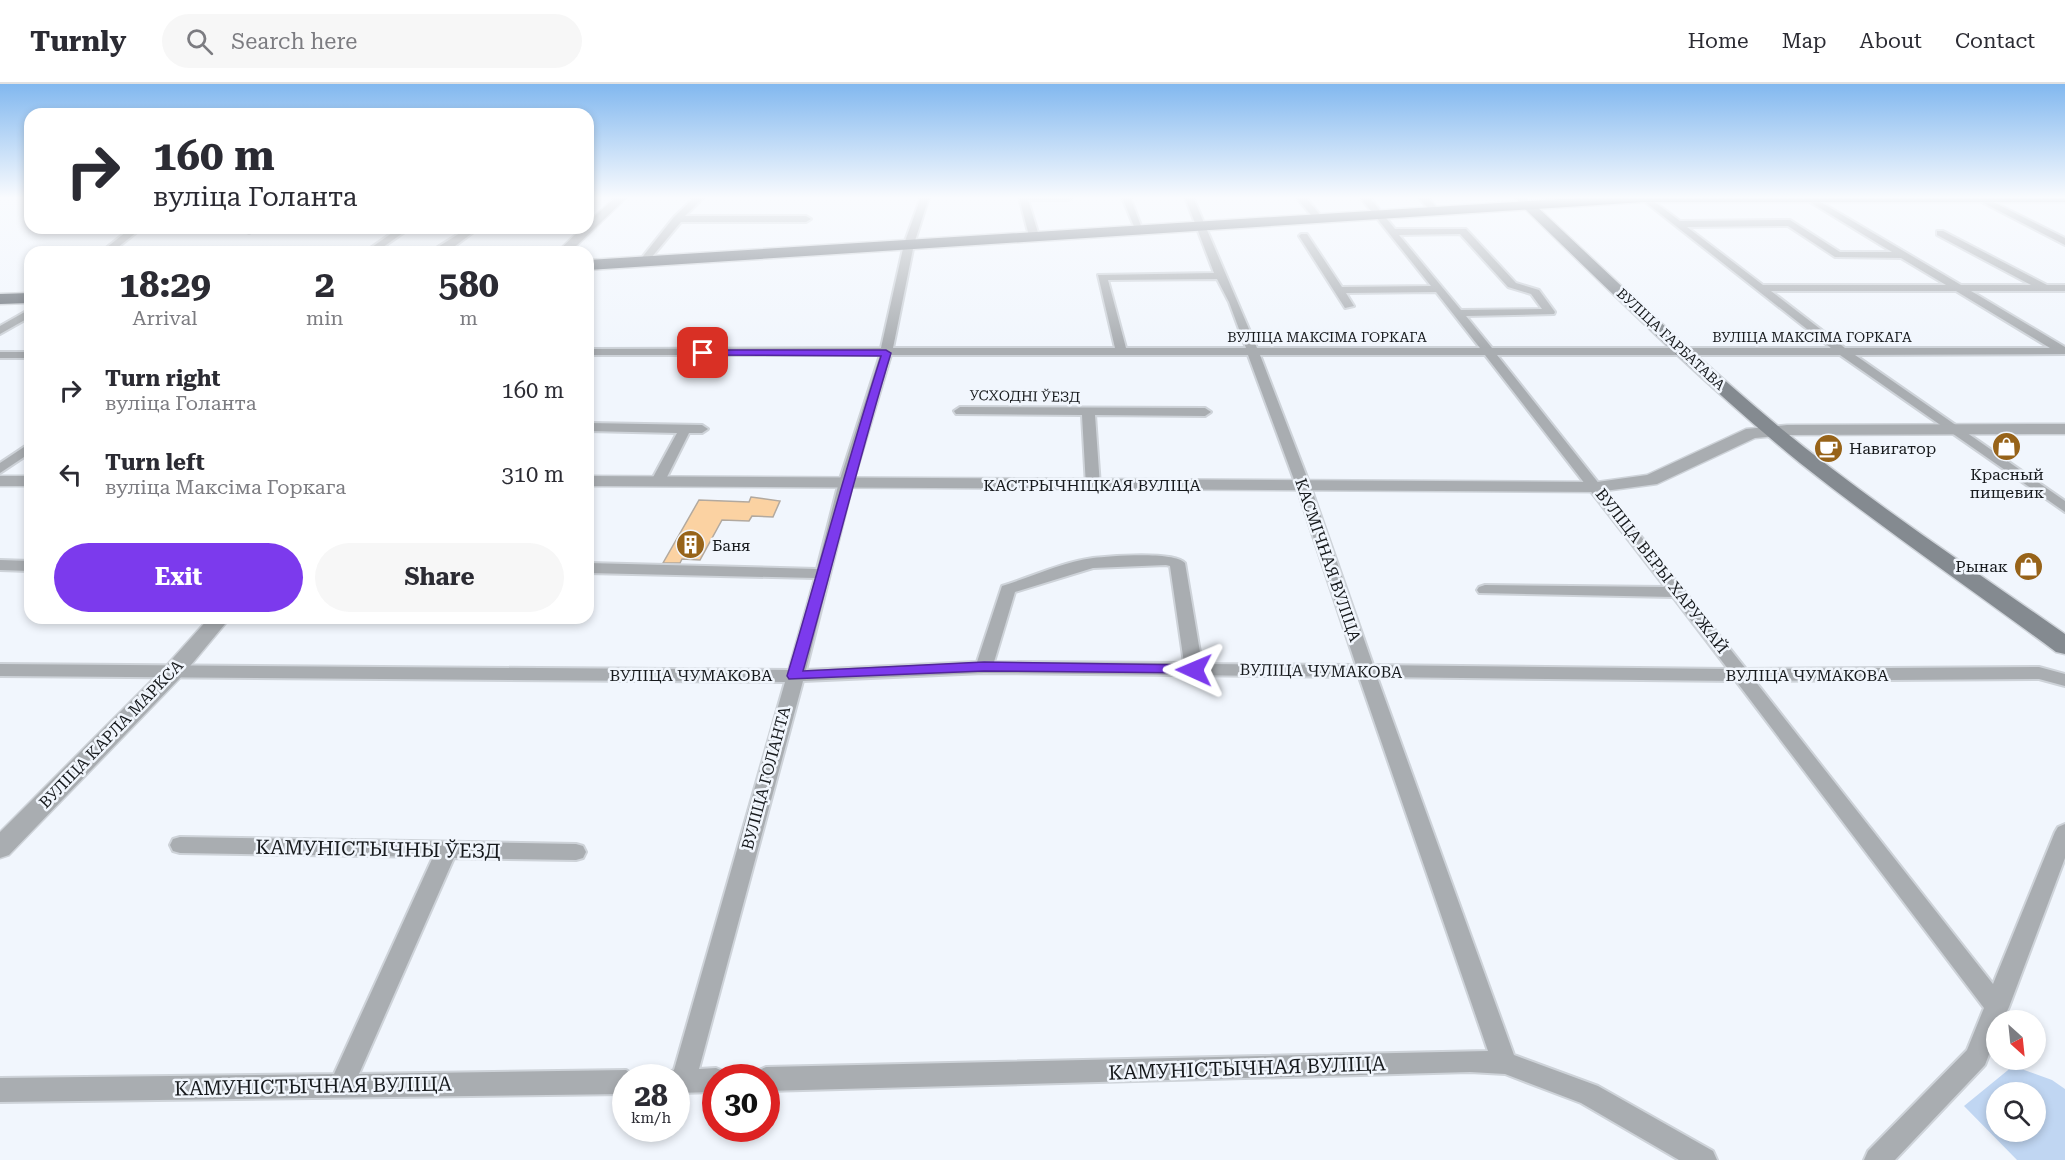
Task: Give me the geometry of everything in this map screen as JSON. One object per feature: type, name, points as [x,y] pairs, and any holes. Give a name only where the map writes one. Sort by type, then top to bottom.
[{"type":"main road","points":[[594,265],[862,247]]},
{"type":"main road","name":"ВУЛІЦА ГАРБАТАВА","points":[[1572,247],[1684,353],[1773,431],[1885,517],[2065,646]]},
{"type":"main road","points":[[0,299],[24,298]]},
{"type":"street","points":[[643,262],[655,247]]},
{"type":"street","name":"ВУЛІЦА ГОЛАНТА","points":[[685,1064],[824,574],[846,482],[886,353],[908,247]]},
{"type":"street","name":"КАСМІЧНАЯ ВУЛІЦА","points":[[1210,247],[1220,276],[1254,352],[1303,485],[1366,672],[1505,1063]]},
{"type":"street","points":[[1311,247],[1349,306]]},
{"type":"street","name":"ВУЛІЦА ВЕРЫ ХАРУЖАЙ","points":[[1405,247],[1597,487],[1675,592],[1742,675],[1997,1007]]},
{"type":"street","points":[[1457,313],[1550,312],[1535,292],[1512,285],[1477,247]]},
{"type":"street","points":[[1707,247],[1845,353],[2065,508]]},
{"type":"street","points":[[1826,247],[1838,255],[1903,255]]},
{"type":"street","points":[[1890,247],[2065,351]]},
{"type":"street","points":[[1967,247],[2046,288]]},
{"type":"street","points":[[1121,351],[1102,277],[1220,276]]},
{"type":"street","points":[[1761,288],[2065,288]]},
{"type":"street","points":[[1339,290],[1437,289]]},
{"type":"street","points":[[0,331],[24,316]]},
{"type":"street","name":"ВУЛІЦА МАКСІМА ГОРКАГА","points":[[594,352],[1845,353],[2065,351]]},
{"type":"street","points":[[0,356],[24,355]]},
{"type":"street","name":"УСХОДНІ ЎЕЗД","points":[[960,411],[1205,412]]},
{"type":"street","name":"УСХОДНІ ЎЕЗД","points":[[1088,412],[1093,486]]},
{"type":"street","points":[[594,427],[702,429]]},
{"type":"street","points":[[658,481],[685,429]]},
{"type":"street","name":"КАСТРЫЧНІЦКАЯ ВУЛІЦА","points":[[594,481],[1093,486],[1597,487],[1650,480],[1752,433],[2065,429]]},
{"type":"street","points":[[0,469],[24,451]]},
{"type":"street","points":[[0,481],[24,481]]},
{"type":"street","points":[[984,667],[1008,589],[1092,563],[1167,560],[1177,562],[1194,670]]},
{"type":"street","points":[[0,565],[24,566]]},
{"type":"street","points":[[594,568],[824,574]]},
{"type":"street","points":[[1485,590],[1675,592]]},
{"type":"street","name":"ВУЛІЦА КАРЛА МАРКСА","points":[[0,848],[173,672],[215,624]]},
{"type":"street","name":"ВУЛІЦА ЧУМАКОВА","points":[[0,670],[794,676],[984,667],[1742,675],[2039,673],[2065,680]]},
{"type":"street","points":[[1877,1160],[1919,1119],[1976,1057],[2065,832]]},
{"type":"street","name":"КАМУНІСТЫЧНЫ ЎЕЗД","points":[[180,845],[576,852]]},
{"type":"street","points":[[341,1086],[447,850]]},
{"type":"street","name":"КАМУНІСТЫЧНАЯ ВУЛІЦА","points":[[780,1079],[1470,1061],[1505,1063],[1589,1094],[1704,1160]]},
{"type":"street","name":"КАМУНІСТЫЧНАЯ ВУЛІЦА","points":[[0,1090],[612,1082]]},
{"type":"shaded area","points":[[2008,1070],[2024,1070],[2052,1080],[2065,1089],[2065,1160],[2017,1160],[1999,1142],[2046,1142],[2046,1082],[1993,1082]]},
{"type":"shaded area","points":[[1986,1088],[1986,1128],[1964,1106]]},
{"type":"building","name":"Баня","points":[[751,497],[780,501],[773,517],[752,516],[749,521],[722,520],[700,560],[682,559],[680,563],[663,563],[699,500],[749,502]]},
{"type":"place","name":"Красный пищевик","points":[[2007,446]]},
{"type":"place","name":"Навигатор","points":[[1828,448]]},
{"type":"place","name":"Баня","points":[[691,545]]},
{"type":"place","name":"Рынак","points":[[2029,566]]},
{"type":"route","points":[[703,353],[886,353],[846,482],[824,574],[794,676],[984,667],[1194,670]]}]
